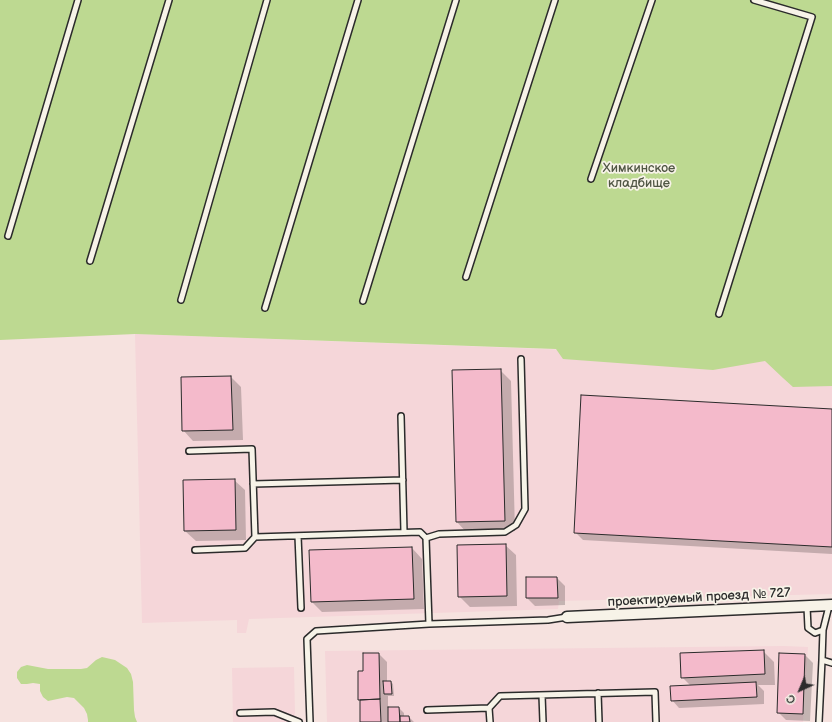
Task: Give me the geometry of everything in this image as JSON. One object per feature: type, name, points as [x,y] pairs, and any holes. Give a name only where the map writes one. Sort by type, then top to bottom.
[{"type":"street","name":"проектируемый проезд № 727","points":[[567,617],[830,605]]},
{"type":"lane","points":[[8,236],[78,0]]},
{"type":"lane","points":[[90,261],[169,0]]},
{"type":"lane","points":[[181,300],[267,0]]},
{"type":"lane","points":[[265,308],[358,0]]},
{"type":"lane","points":[[363,301],[456,0]]},
{"type":"lane","points":[[466,277],[555,0]]},
{"type":"lane","points":[[591,179],[652,0]]},
{"type":"lane","points":[[719,314],[812,17],[754,0]]},
{"type":"lane","points":[[426,538],[439,534],[505,532],[516,525],[525,509],[521,359]]},
{"type":"lane","points":[[401,416],[404,532]]},
{"type":"lane","points":[[189,451],[252,449],[255,537],[245,548],[195,550]]},
{"type":"lane","points":[[253,484],[403,480]]},
{"type":"lane","points":[[255,537],[420,532],[426,538],[429,624]]},
{"type":"lane","points":[[298,536],[301,608]]},
{"type":"lane","points":[[819,722],[823,630],[830,605]]},
{"type":"lane","points":[[806,606],[808,628],[816,633],[823,630]]},
{"type":"lane","points":[[310,722],[307,639],[316,631],[429,624],[548,620],[567,617]]},
{"type":"lane","points":[[822,660],[832,663]]},
{"type":"lane","points":[[427,710],[489,708],[500,696],[655,692],[656,722]]},
{"type":"lane","points":[[598,693],[599,722]]},
{"type":"lane","points":[[542,695],[543,722]]},
{"type":"lane","points":[[489,708],[490,722]]},
{"type":"lane","points":[[240,713],[274,712],[299,722]]},
{"type":"shaded area","points":[[135,334],[679,354],[832,362],[832,594],[559,601],[558,609],[249,619],[246,633],[237,633],[237,620],[142,623]]},
{"type":"shaded area","points":[[808,647],[803,722],[327,722],[325,651]]},
{"type":"shaded area","points":[[294,667],[295,713],[293,722],[233,722],[232,668]]},
{"type":"green space","name":"Химкинское кладбище","points":[[0,0],[832,0],[832,386],[793,387],[765,361],[713,370],[563,359],[556,349],[135,334],[0,340]]},
{"type":"green space","points":[[102,657],[115,660],[127,668],[131,674],[133,682],[134,710],[137,722],[88,722],[87,714],[84,708],[74,698],[67,697],[48,701],[43,697],[40,691],[40,684],[21,684],[17,678],[17,672],[21,667],[27,665],[48,669],[81,669],[87,668]]},
{"type":"building","points":[[501,369],[505,521],[456,522],[452,370]]},
{"type":"building","points":[[231,376],[233,430],[182,431],[181,377]]},
{"type":"building","points":[[581,395],[832,409],[832,547],[574,533]]},
{"type":"building","points":[[235,479],[236,530],[184,531],[183,480]]},
{"type":"building","points":[[506,544],[507,596],[458,597],[457,545]]},
{"type":"building","points":[[412,547],[414,599],[311,602],[309,550]]},
{"type":"building","points":[[526,577],[557,577],[558,598],[526,598]]},
{"type":"building","points":[[764,650],[765,674],[681,678],[680,653]]},
{"type":"building","points":[[363,653],[379,653],[380,699],[358,700],[358,671],[363,671]]},
{"type":"building","points":[[779,653],[805,654],[803,714],[777,713]]},
{"type":"building","points":[[383,681],[391,681],[392,694],[384,694]]},
{"type":"building","points":[[756,682],[757,697],[671,701],[670,686]]},
{"type":"building","points":[[380,699],[381,722],[360,722],[360,700]]},
{"type":"building","points":[[388,707],[399,707],[400,722],[388,722]]},
{"type":"building","points":[[400,716],[409,716],[410,722],[400,722]]}]
